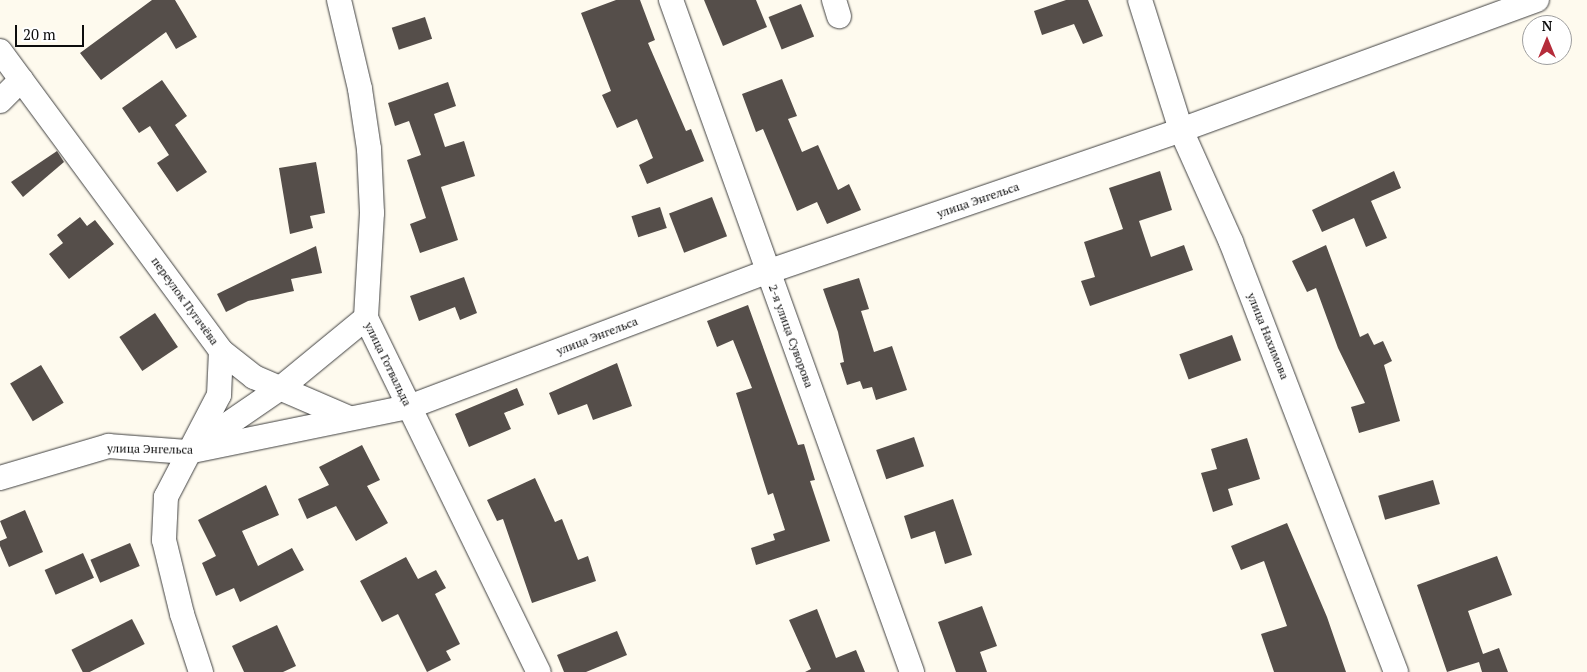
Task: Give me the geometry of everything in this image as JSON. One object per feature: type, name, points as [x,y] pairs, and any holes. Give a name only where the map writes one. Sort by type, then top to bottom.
[{"type":"street","name":"улица Готвальда","points":[[338,0],[360,89],[369,149],[372,213],[366,318],[539,672]]},
{"type":"street","name":"2-я улица Суворова","points":[[671,0],[912,672]]},
{"type":"street","name":"улица Нахимова","points":[[1140,0],[1181,130],[1231,242],[1396,672]]},
{"type":"street","name":"улица Энгельса","points":[[0,478],[108,446],[187,452],[348,418],[409,408],[767,272],[1181,130],[1537,0]]},
{"type":"street","name":"переулок Пугачёва","points":[[0,52],[221,351],[218,395],[187,452],[166,497],[164,540],[182,614],[202,672]]},
{"type":"street","points":[[0,101],[21,80]]},
{"type":"street","points":[[187,452],[282,387],[366,318]]},
{"type":"street","points":[[221,351],[254,377],[282,387],[348,418]]},
{"type":"building","points":[[152,0],[175,0],[197,37],[176,49],[166,32],[101,80],[80,53]]},
{"type":"building","points":[[616,0],[640,0],[655,40],[648,43],[686,131],[691,129],[704,161],[647,184],[639,165],[653,158],[637,119],[617,128],[602,95],[611,91],[581,13]]},
{"type":"building","points":[[704,0],[756,0],[767,27],[723,46]]},
{"type":"building","points":[[1066,0],[1088,0],[1103,36],[1083,44],[1074,24],[1042,35],[1034,11]]},
{"type":"building","points":[[801,4],[814,36],[782,50],[769,17]]},
{"type":"building","points":[[425,17],[432,39],[399,50],[392,28]]},
{"type":"building","points":[[782,79],[797,116],[788,119],[802,152],[818,145],[838,190],[849,184],[861,210],[827,224],[817,202],[797,211],[763,129],[756,132],[742,94]]},
{"type":"building","points":[[162,80],[187,116],[175,125],[207,172],[177,192],[157,163],[169,155],[150,126],[139,133],[122,108]]},
{"type":"building","points":[[448,82],[456,106],[434,114],[445,147],[464,141],[475,176],[441,187],[458,240],[420,253],[410,224],[426,218],[407,160],[421,155],[409,121],[395,126],[388,103]]},
{"type":"building","points":[[57,151],[64,162],[23,197],[11,182]]},
{"type":"building","points":[[316,162],[325,213],[310,216],[313,228],[290,234],[279,168]]},
{"type":"building","points":[[1160,171],[1172,210],[1139,221],[1151,257],[1184,245],[1193,270],[1090,306],[1081,281],[1095,277],[1084,242],[1123,229],[1109,188]]},
{"type":"building","points":[[1394,171],[1401,188],[1371,201],[1387,238],[1366,247],[1354,218],[1322,232],[1312,210]]},
{"type":"building","points":[[712,197],[727,236],[684,253],[669,213]]},
{"type":"building","points":[[660,207],[667,228],[638,237],[631,216]]},
{"type":"building","points":[[80,217],[87,226],[95,220],[114,244],[69,279],[49,254],[63,243],[57,235]]},
{"type":"building","points":[[1326,245],[1360,337],[1368,333],[1374,345],[1383,341],[1392,361],[1384,365],[1400,421],[1359,433],[1351,407],[1365,403],[1338,348],[1316,288],[1307,292],[1292,261]]},
{"type":"building","points":[[316,246],[322,273],[291,279],[294,291],[248,301],[226,312],[217,294]]},
{"type":"building","points":[[464,277],[477,313],[460,320],[455,307],[419,321],[410,296]]},
{"type":"building","points":[[859,278],[869,309],[861,311],[874,352],[892,346],[907,390],[876,400],[872,387],[863,389],[860,381],[847,385],[840,363],[844,362],[838,332],[823,289]]},
{"type":"building","points":[[748,305],[798,445],[804,444],[815,480],[810,481],[830,541],[756,565],[751,548],[775,540],[773,534],[785,530],[773,493],[768,495],[736,393],[752,388],[733,340],[717,347],[707,321]]},
{"type":"building","points":[[155,313],[178,347],[142,371],[119,337]]},
{"type":"building","points":[[1232,335],[1241,360],[1189,380],[1179,354]]},
{"type":"building","points":[[617,363],[632,406],[593,420],[587,404],[558,415],[549,393]]},
{"type":"building","points":[[41,365],[64,403],[33,421],[10,384]]},
{"type":"building","points":[[517,388],[524,405],[504,413],[511,429],[469,447],[455,414]]},
{"type":"building","points":[[914,437],[924,466],[886,479],[876,450]]},
{"type":"building","points":[[1247,438],[1260,479],[1228,489],[1233,505],[1213,512],[1201,473],[1217,469],[1211,449]]},
{"type":"building","points":[[362,445],[380,480],[367,486],[388,523],[356,541],[336,506],[307,519],[298,499],[329,485],[319,467]]},
{"type":"building","points":[[535,478],[555,522],[562,519],[578,560],[588,556],[596,581],[532,603],[503,519],[497,521],[487,500]]},
{"type":"building","points":[[1433,480],[1440,504],[1385,520],[1378,496]]},
{"type":"building","points":[[266,485],[279,515],[242,531],[258,566],[292,548],[304,570],[240,602],[234,588],[216,596],[202,563],[216,556],[198,520]]},
{"type":"building","points":[[953,499],[972,555],[945,564],[935,531],[911,539],[904,516]]},
{"type":"building","points":[[25,510],[43,552],[9,567],[0,546],[0,541],[7,538],[0,521]]},
{"type":"building","points":[[1287,523],[1327,617],[1346,672],[1274,672],[1261,634],[1287,626],[1264,561],[1241,570],[1231,546]]},
{"type":"building","points":[[130,543],[140,566],[100,583],[90,560]]},
{"type":"building","points":[[83,553],[94,578],[56,595],[45,570]]},
{"type":"building","points":[[1497,556],[1512,595],[1468,611],[1483,654],[1499,648],[1508,672],[1482,672],[1479,662],[1447,672],[1417,585]]},
{"type":"building","points":[[406,557],[418,579],[436,570],[446,588],[435,594],[460,644],[446,651],[451,660],[427,672],[398,614],[382,622],[360,581]]},
{"type":"building","points":[[982,606],[997,646],[980,652],[987,672],[956,672],[938,622]]},
{"type":"building","points":[[817,609],[836,658],[856,650],[865,672],[805,672],[811,669],[789,620]]},
{"type":"building","points":[[132,619],[145,644],[90,672],[83,672],[71,650]]},
{"type":"building","points":[[277,625],[296,666],[283,672],[244,672],[232,646]]},
{"type":"building","points":[[617,631],[627,655],[586,672],[564,672],[557,655]]}]
